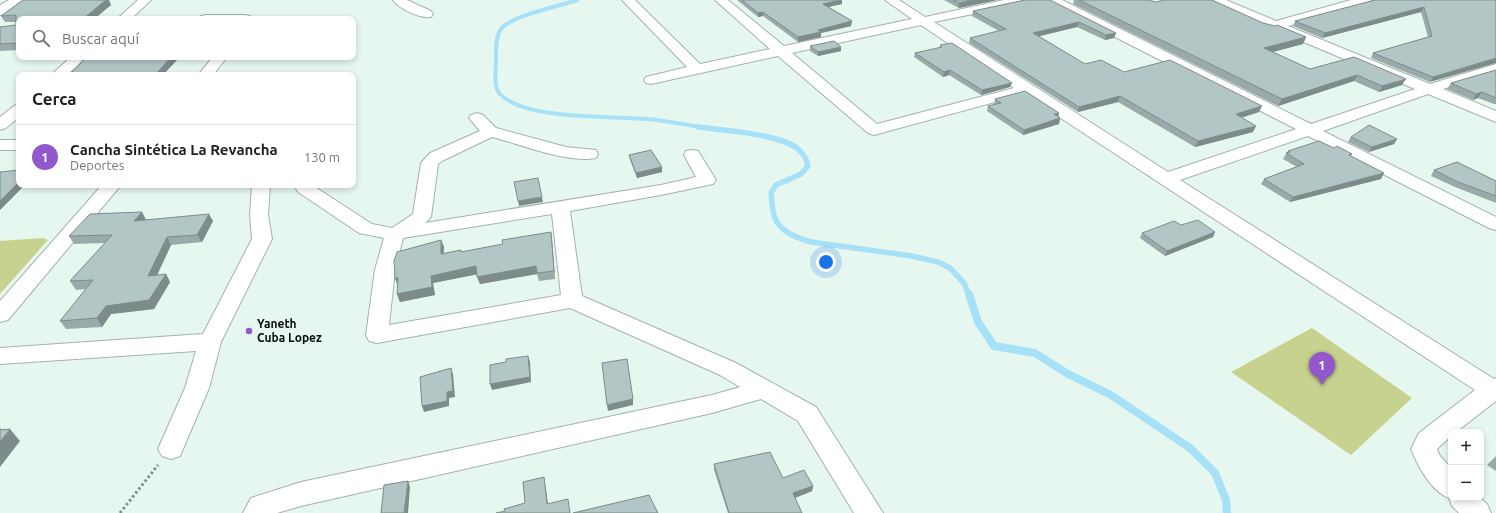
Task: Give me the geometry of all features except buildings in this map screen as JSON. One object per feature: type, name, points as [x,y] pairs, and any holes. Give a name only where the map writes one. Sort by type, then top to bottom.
[{"type":"street","points":[[0,11],[17,0]]},
{"type":"street","points":[[127,16],[146,0]]},
{"type":"street","points":[[399,0],[404,4],[427,14]]},
{"type":"street","points":[[628,0],[697,70]]},
{"type":"street","points":[[721,0],[874,130],[1026,89]]},
{"type":"street","points":[[891,0],[924,20],[1026,89],[1495,389],[1428,440],[1424,449],[1430,464],[1448,484]]},
{"type":"street","points":[[651,80],[768,53],[1021,0]]},
{"type":"street","points":[[1052,0],[1496,224]]},
{"type":"street","points":[[1215,0],[1496,117]]},
{"type":"street","points":[[1275,25],[1365,0]]},
{"type":"street","points":[[62,72],[76,60]]},
{"type":"street","points":[[208,72],[218,60]]},
{"type":"street","points":[[1166,179],[1429,89],[1496,68]]},
{"type":"street","points":[[0,125],[16,112]]},
{"type":"street","points":[[477,118],[490,132],[565,152],[590,154]]},
{"type":"street","points":[[490,132],[436,157],[430,163],[422,217],[395,234],[385,270],[377,335],[572,300],[728,369],[807,414],[869,513]]},
{"type":"street","points":[[0,145],[16,144]]},
{"type":"street","points":[[304,188],[366,229],[395,234],[661,190],[707,180],[692,155]]},
{"type":"street","points":[[0,315],[109,188]]},
{"type":"street","points":[[171,449],[197,388],[210,342],[262,238],[259,215],[260,188]]},
{"type":"street","points":[[560,206],[572,300]]},
{"type":"street","points":[[0,356],[210,342]]},
{"type":"street","points":[[257,513],[261,506],[301,494],[712,404],[764,389]]},
{"type":"street","points":[[1465,501],[1477,513]]},
{"type":"path","points":[[120,513],[171,449]]},
{"type":"green space","points":[[43,238],[48,240],[0,294],[0,241]]},
{"type":"green space","points":[[1312,328],[1412,398],[1351,455],[1231,372]]},
{"type":"waterway","points":[[577,0],[514,20],[506,24],[501,29],[497,41],[495,74],[496,87],[500,94],[512,102],[548,113],[591,117],[647,119],[706,128]]},
{"type":"waterway","points":[[698,127],[706,128]]},
{"type":"waterway","points":[[706,128],[735,131],[777,139],[788,143],[801,152],[806,159],[808,166],[801,174],[776,185],[771,193],[775,218],[777,223],[785,231],[811,242],[912,256],[938,262],[950,268],[964,283],[969,295]]},
{"type":"waterway","points":[[969,294],[978,322],[994,346],[1035,353],[1068,374],[1111,395],[1190,448],[1215,473],[1226,500],[1227,513]]},
{"type":"place","name":"Yaneth Cuba Lopez","points":[[249,331]]},
{"type":"place","name":"Cancha Sintética La Revancha","points":[[1322,385]]}]
